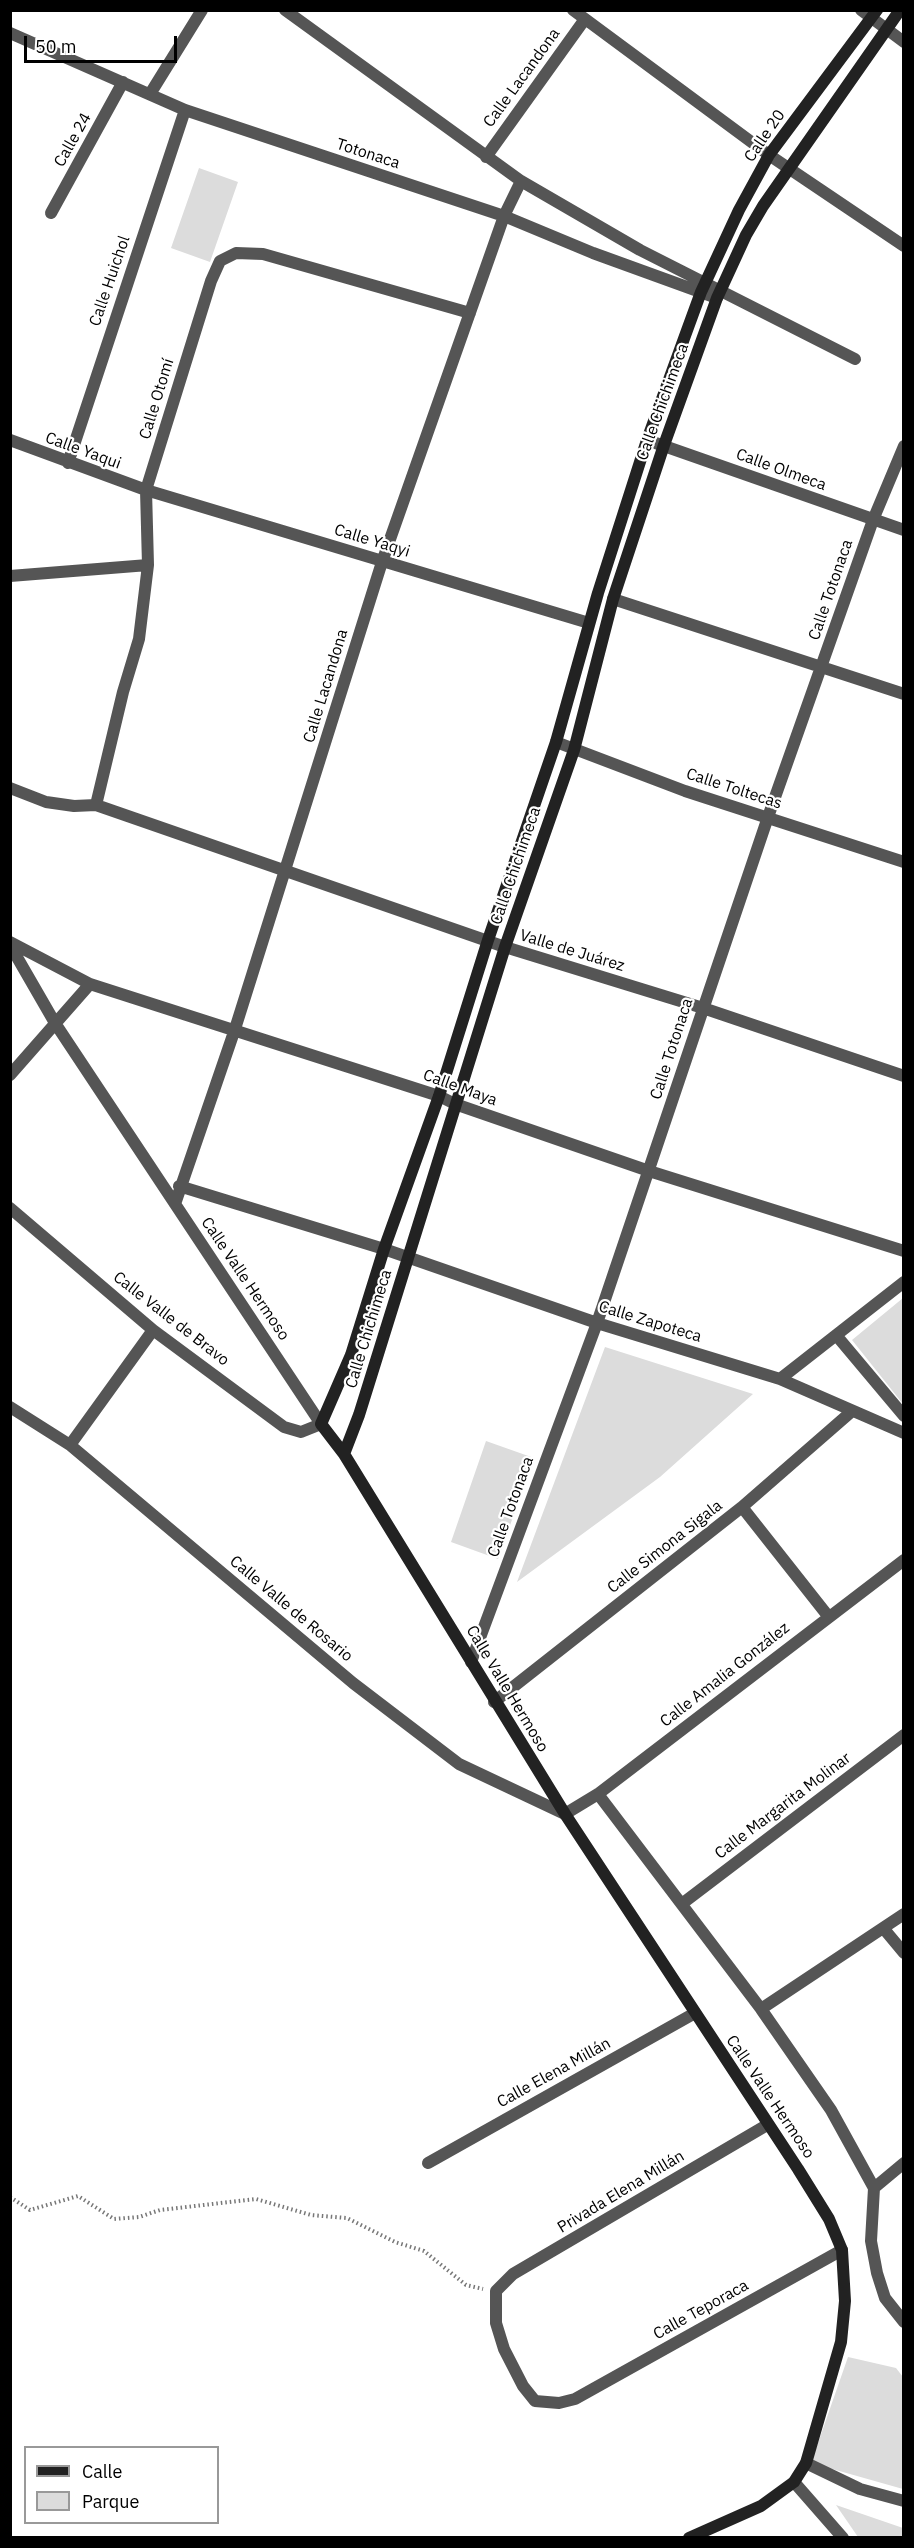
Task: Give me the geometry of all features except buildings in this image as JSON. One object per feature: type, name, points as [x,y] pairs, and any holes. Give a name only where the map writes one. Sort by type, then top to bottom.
[{"type":"main road","points":[[719,294],[746,235],[788,167],[900,10]]},
{"type":"main road","name":"Calle 20","points":[[703,287],[739,210],[769,155],[870,13]]},
{"type":"main road","name":"Calle Chichimeca","points":[[321,1424],[351,1355],[384,1249],[439,1096],[488,940],[556,742],[589,623],[647,440],[703,287]]},
{"type":"main road","name":"Calle Chichimeca","points":[[344,1454],[359,1415],[505,947],[574,750],[613,599],[664,445],[719,294]]},
{"type":"main road","name":"Calle Valle Hermoso","points":[[321,1424],[344,1454],[494,1702],[565,1814],[829,2219],[842,2250],[845,2291],[841,2342],[806,2463],[794,2482]]},
{"type":"main road","points":[[689,2538],[761,2506],[794,2482]]},
{"type":"street","points":[[150,94],[202,10]]},
{"type":"street","points":[[285,10],[521,181],[703,287]]},
{"type":"street","points":[[573,10],[769,155],[903,246]]},
{"type":"street","points":[[870,13],[903,42]]},
{"type":"street","name":"Calle Lacandona","points":[[486,157],[585,19]]},
{"type":"street","name":"Totonaca","points":[[10,33],[185,110],[504,216],[593,253],[719,294]]},
{"type":"street","name":"Calle 24","points":[[51,213],[123,82]]},
{"type":"street","name":"Calle Huichol","points":[[68,464],[185,110]]},
{"type":"street","name":"Calle Lacandona","points":[[175,1204],[179,1186],[236,1029],[382,562],[504,216],[521,181]]},
{"type":"street","name":"Calle Otomí","points":[[96,805],[123,692],[139,639],[148,565],[146,490],[211,281],[220,261],[236,253],[263,254],[470,313]]},
{"type":"street","points":[[719,294],[855,359]]},
{"type":"street","name":"Calle Yaqui","points":[[10,440],[68,464],[146,490]]},
{"type":"street","name":"Calle Olmeca","points":[[647,440],[903,530]]},
{"type":"street","name":"Calle Totonaca","points":[[471,1662],[597,1323],[768,817],[873,520],[903,446]]},
{"type":"street","name":"Calle Yaqyi","points":[[146,490],[589,623]]},
{"type":"street","points":[[10,576],[148,565]]},
{"type":"street","points":[[613,599],[903,694]]},
{"type":"street","name":"Calle Toltecas","points":[[556,742],[685,791],[903,862]]},
{"type":"street","name":"Valle de Juárez","points":[[10,788],[46,802],[74,806],[96,805],[505,947],[703,1008],[903,1076]]},
{"type":"street","name":"Calle Maya","points":[[10,943],[90,984],[439,1096],[455,1104],[649,1171],[903,1251]]},
{"type":"street","name":"Calle Valle Hermoso","points":[[10,943],[55,1023],[321,1424]]},
{"type":"street","points":[[10,1075],[90,984]]},
{"type":"street","name":"Calle Zapoteca","points":[[179,1186],[384,1249],[597,1323],[780,1379],[850,1412],[903,1433]]},
{"type":"street","name":"Calle Valle de Bravo","points":[[10,1208],[153,1330],[284,1427],[301,1432],[321,1424]]},
{"type":"street","points":[[780,1379],[903,1282]]},
{"type":"street","points":[[70,1445],[153,1330]]},
{"type":"street","points":[[836,1335],[903,1416]]},
{"type":"street","name":"Calle Valle de Rosario","points":[[10,1407],[70,1445],[353,1683],[459,1764],[565,1814]]},
{"type":"street","name":"Calle Simona Sigala","points":[[494,1702],[742,1507],[850,1412]]},
{"type":"street","points":[[742,1507],[828,1616]]},
{"type":"street","name":"Calle Amalia González","points":[[565,1814],[598,1794],[903,1560]]},
{"type":"street","name":"Calle Margarita Molinar","points":[[683,1903],[903,1735]]},
{"type":"street","points":[[598,1794],[683,1903],[831,2110],[874,2188],[871,2241],[877,2272],[885,2298],[903,2322]]},
{"type":"street","points":[[761,2009],[884,1929],[903,1914]]},
{"type":"street","points":[[884,1929],[903,1953]]},
{"type":"street","name":"Calle Elena Millán","points":[[428,2163],[695,2013]]},
{"type":"street","name":"Privada Elena Millán","points":[[496,2291],[513,2274],[767,2125]]},
{"type":"street","points":[[874,2188],[903,2163]]},
{"type":"street","name":"Calle Teporaca","points":[[496,2291],[496,2324],[504,2349],[524,2386],[536,2401],[559,2403],[575,2399],[842,2250]]},
{"type":"street","points":[[806,2463],[860,2489],[903,2502]]},
{"type":"street","points":[[794,2482],[843,2538]]},
{"type":"path","points":[[10,2197],[30,2210],[78,2196],[114,2219],[139,2217],[160,2210],[256,2199],[311,2215],[346,2218],[395,2242],[424,2251],[466,2285],[496,2291]]},
{"type":"green space","points":[[199,168],[238,182],[210,262],[171,248]]},
{"type":"green space","points":[[903,1298],[903,1404],[852,1340]]},
{"type":"green space","points":[[605,1347],[753,1394],[660,1477],[517,1582]]},
{"type":"green space","points":[[486,1441],[534,1458],[498,1559],[451,1542]]},
{"type":"green space","points":[[848,2357],[896,2368],[903,2377],[903,2489],[811,2463]]},
{"type":"green space","points":[[836,2505],[903,2528],[903,2537],[858,2537]]}]
